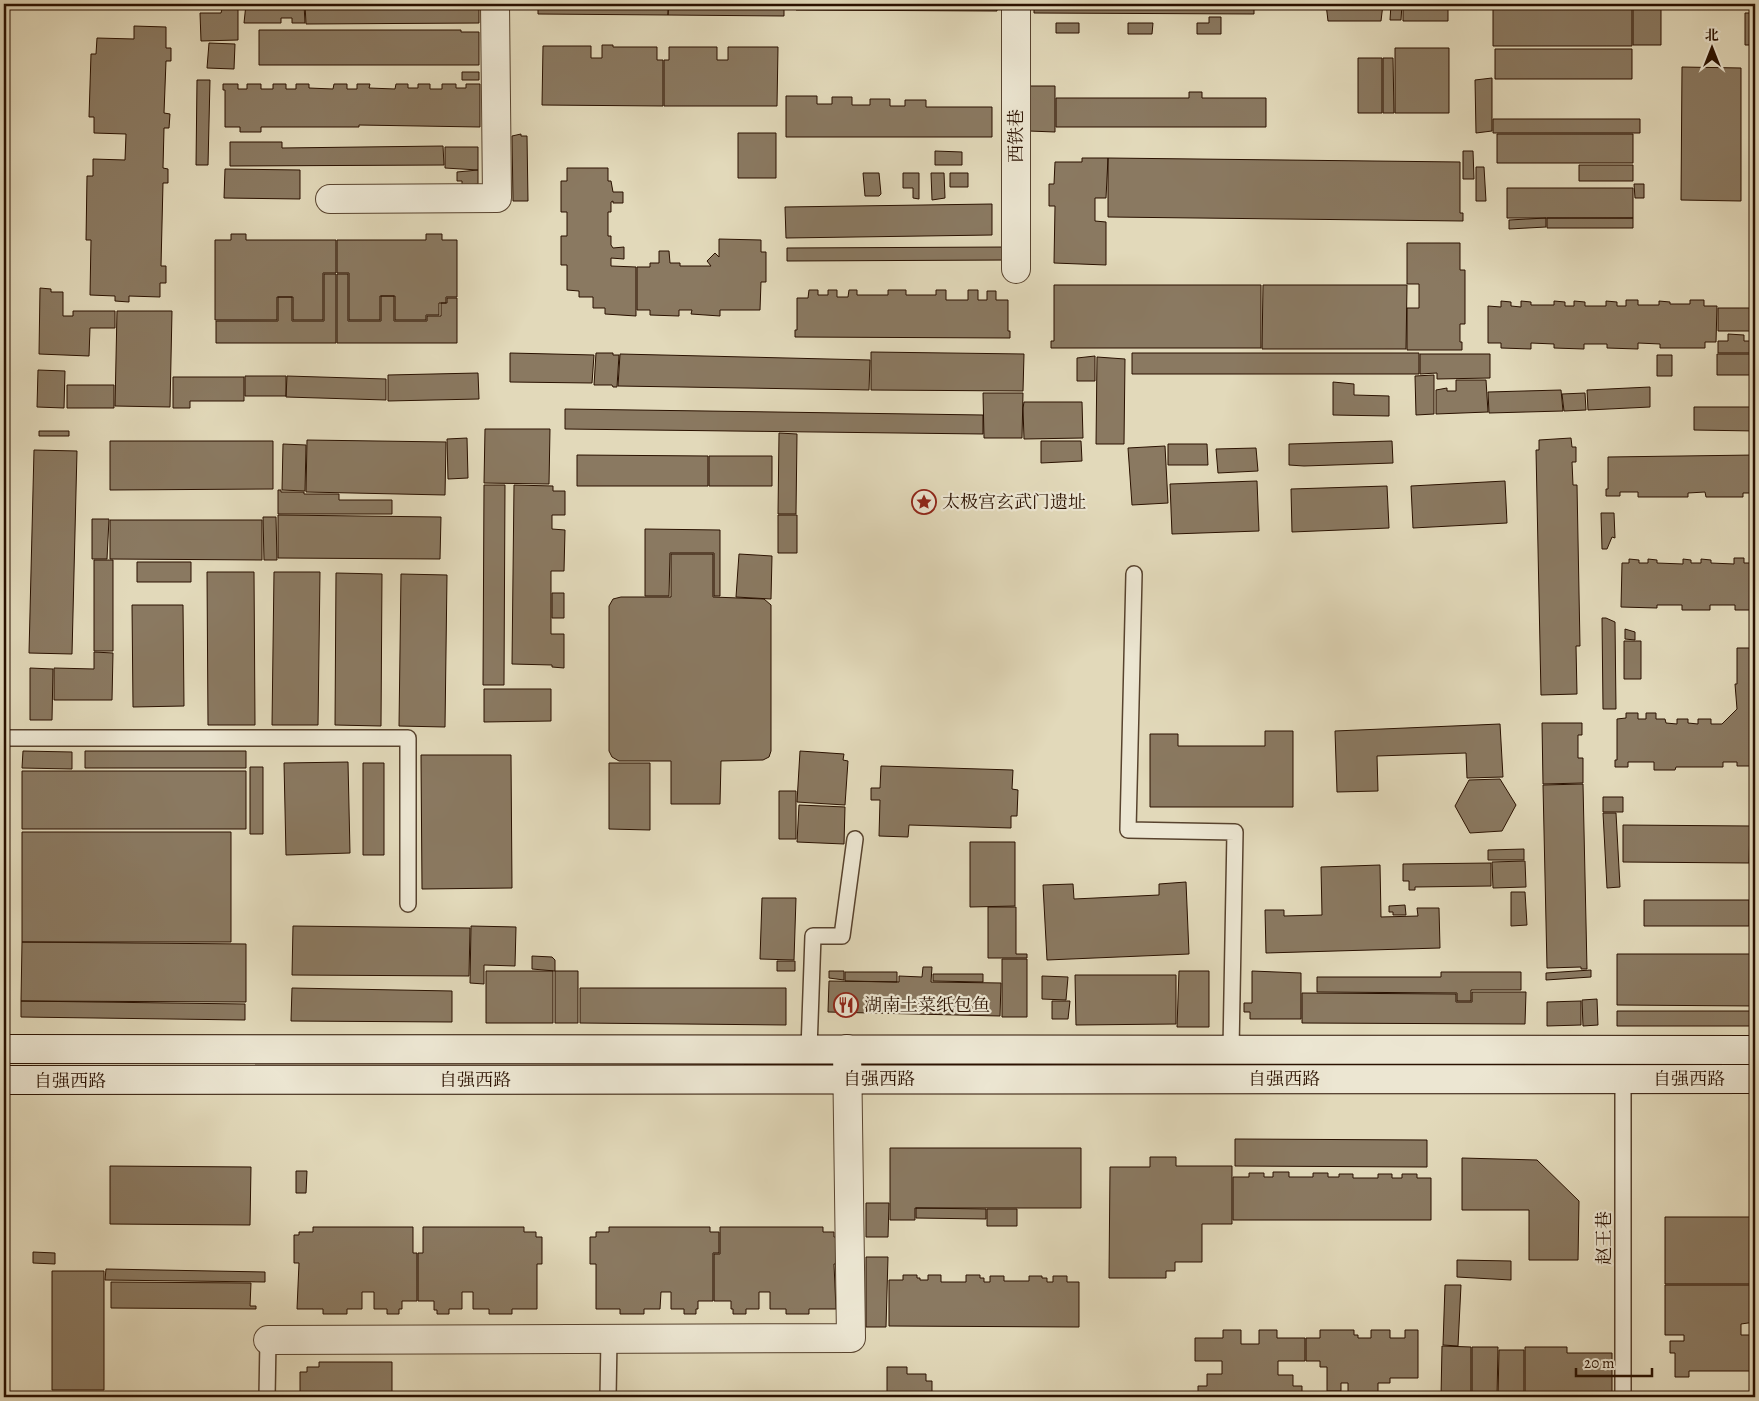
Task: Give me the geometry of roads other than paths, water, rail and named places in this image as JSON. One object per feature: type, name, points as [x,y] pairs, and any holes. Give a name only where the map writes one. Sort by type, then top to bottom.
[{"type":"main road","points":[[330,199],[497,198],[495,4]]},
{"type":"main road","name":"西铁巷","points":[[1016,4],[1016,269]]},
{"type":"main road","name":"自强西路","points":[[4,1049],[1755,1050]]},
{"type":"main road","points":[[268,1340],[851,1338],[847,1049]]},
{"type":"main road","name":"自强西路","points":[[4,1080],[1755,1079]]},
{"type":"lane","points":[[1134,574],[1128,830],[1235,832],[1231,1049]]},
{"type":"lane","points":[[4,738],[408,738],[408,904]]},
{"type":"lane","points":[[809,1049],[813,936],[842,936],[855,839]]},
{"type":"lane","name":"赵王巷","points":[[1623,1078],[1623,1397]]},
{"type":"lane","points":[[608,1397],[609,1339]]},
{"type":"lane","points":[[267,1397],[268,1340]]},
{"type":"place","name":"太极宫玄武门遗址","points":[[924,502]]},
{"type":"place","name":"湖南土菜纸包鱼","points":[[846,1005]]}]
